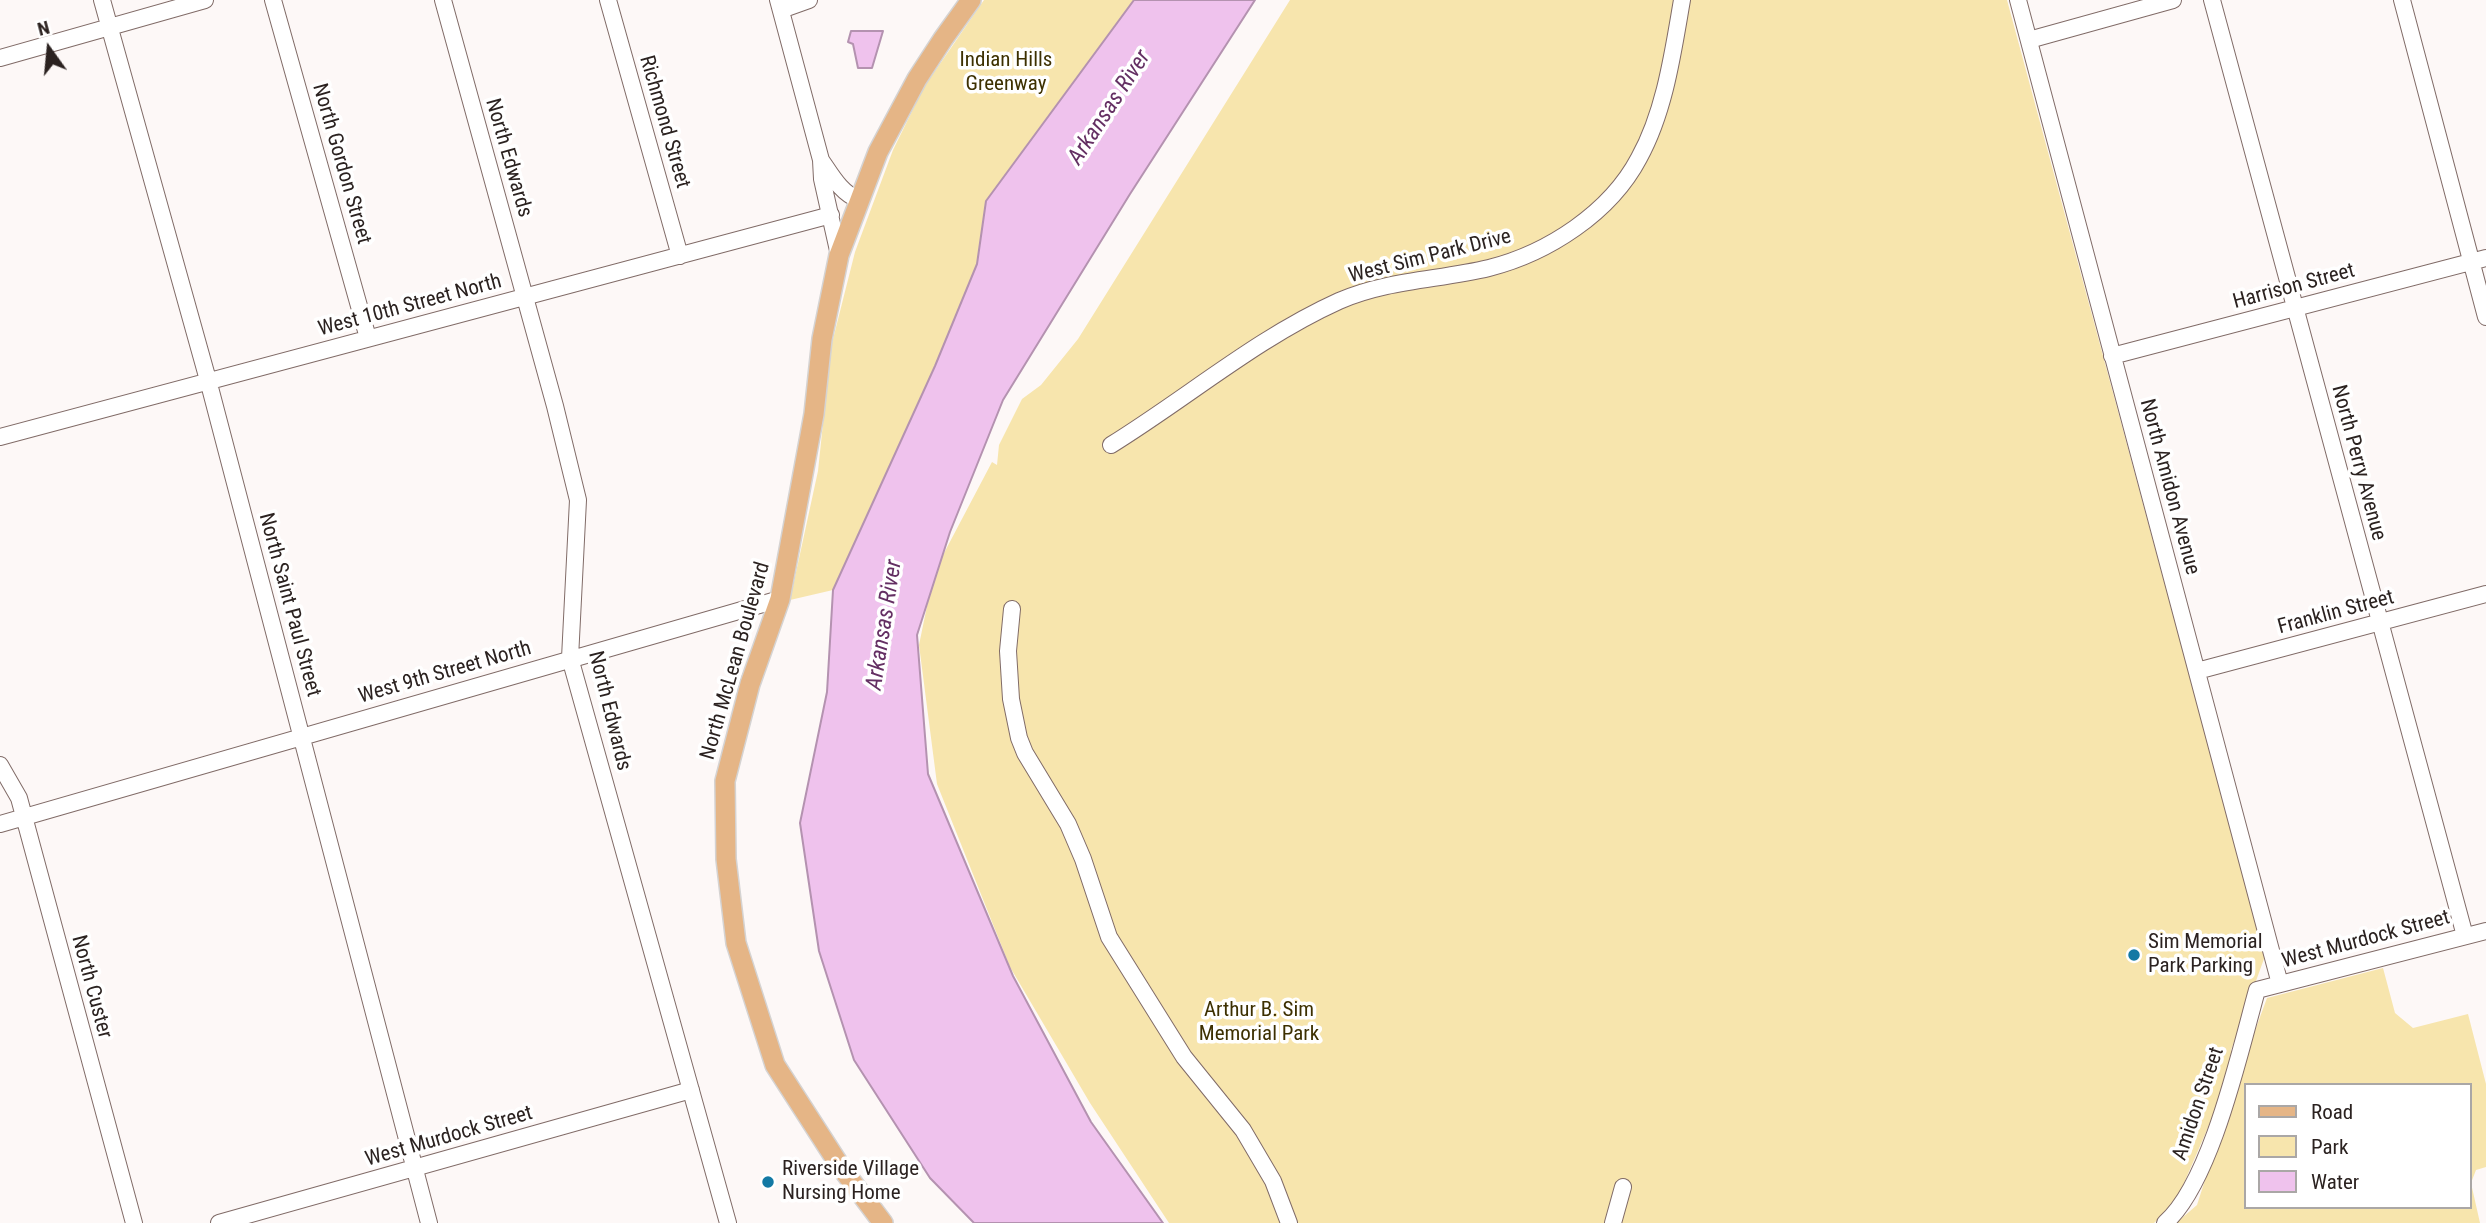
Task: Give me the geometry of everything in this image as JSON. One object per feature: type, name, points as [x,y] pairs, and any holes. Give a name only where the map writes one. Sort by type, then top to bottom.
[{"type":"main road","name":"North McLean Boulevard","points":[[892,1223],[878,1216],[839,1166],[775,1065],[736,943],[726,859],[725,781],[750,684],[780,599],[814,414],[821,339],[839,255],[878,152],[918,79],[971,0]]},
{"type":"street","name":"North Saint Paul Street","points":[[102,0],[208,380],[429,1223]]},
{"type":"street","points":[[0,58],[205,0]]},
{"type":"street","name":"North Gordon Street","points":[[273,0],[368,338]]},
{"type":"street","name":"North Edwards","points":[[443,0],[555,406],[578,500],[570,658],[728,1223]]},
{"type":"street","name":"Richmond Street","points":[[608,0],[680,256]]},
{"type":"street","points":[[809,0],[780,5],[821,160],[822,179],[839,255]]},
{"type":"street","name":"West Sim Park Drive","points":[[1111,445],[1265,341],[1340,301],[1396,282],[1470,272],[1513,261],[1565,235],[1588,219],[1627,178],[1647,142],[1656,118],[1674,46],[1682,0]]},
{"type":"street","name":"North Amidon Avenue","points":[[2018,0],[2280,984]]},
{"type":"street","points":[[2029,40],[2173,0]]},
{"type":"street","name":"North Perry Avenue","points":[[2212,0],[2465,936]]},
{"type":"street","points":[[2402,0],[2479,260],[2486,317]]},
{"type":"street","points":[[821,160],[839,186],[859,200]]},
{"type":"street","name":"West 10th Street North","points":[[0,437],[831,215]]},
{"type":"street","name":"Harrison Street","points":[[2112,356],[2479,260]]},
{"type":"street","name":"Franklin Street","points":[[2197,671],[2486,594]]},
{"type":"street","name":"West 9th Street North","points":[[0,824],[780,599]]},
{"type":"street","points":[[1012,609],[1009,651],[1011,699],[1025,753],[1068,824],[1083,859],[1109,937],[1184,1057],[1244,1130],[1273,1181],[1289,1223]]},
{"type":"street","name":"North Custer","points":[[0,765],[19,798],[134,1223]]},
{"type":"street","name":"West Murdock Street","points":[[2257,990],[2486,931]]},
{"type":"street","name":"Amidon Street","points":[[2165,1223],[2189,1194],[2212,1143],[2257,990]]},
{"type":"street","name":"West Murdock Street","points":[[219,1223],[691,1090]]},
{"type":"street","points":[[1612,1223],[1623,1187]]},
{"type":"green space","name":"Indian Hills Greenway","points":[[984,0],[1134,0],[986,201],[977,264],[935,366],[833,590],[790,600],[818,471],[831,347],[855,252],[893,150],[924,87]]},
{"type":"green space","name":"Arthur B. Sim Memorial Park","points":[[1290,0],[2007,0],[2265,956],[2231,1050],[2238,1058],[2175,1204],[2154,1223],[1169,1223],[1090,1103],[1010,967],[937,784],[919,645],[934,572],[992,462],[997,465],[999,445],[1022,399],[1041,385],[1078,339]]},
{"type":"green space","points":[[2383,968],[2395,1013],[2413,1028],[2468,1014],[2486,1084],[2486,1167],[2476,1170],[2472,1180],[2472,1083],[2244,1083],[2244,1209],[2472,1209],[2472,1187],[2480,1223],[2176,1223],[2197,1205],[2239,1074],[2267,998]]},
{"type":"water","name":"Arkansas River","points":[[1134,0],[1255,0],[1130,194],[1003,400],[950,532],[917,635],[928,774],[1013,976],[1091,1122],[1163,1223],[974,1223],[930,1178],[854,1060],[819,951],[800,823],[827,692],[833,590],[935,366],[977,264],[986,201]]},
{"type":"water","points":[[851,31],[883,31],[872,68],[858,68],[853,44],[848,42]]},
{"type":"place","name":"Sim Memorial Park Parking","points":[[2134,955]]},
{"type":"place","name":"Riverside Village Nursing Home","points":[[768,1182]]}]
